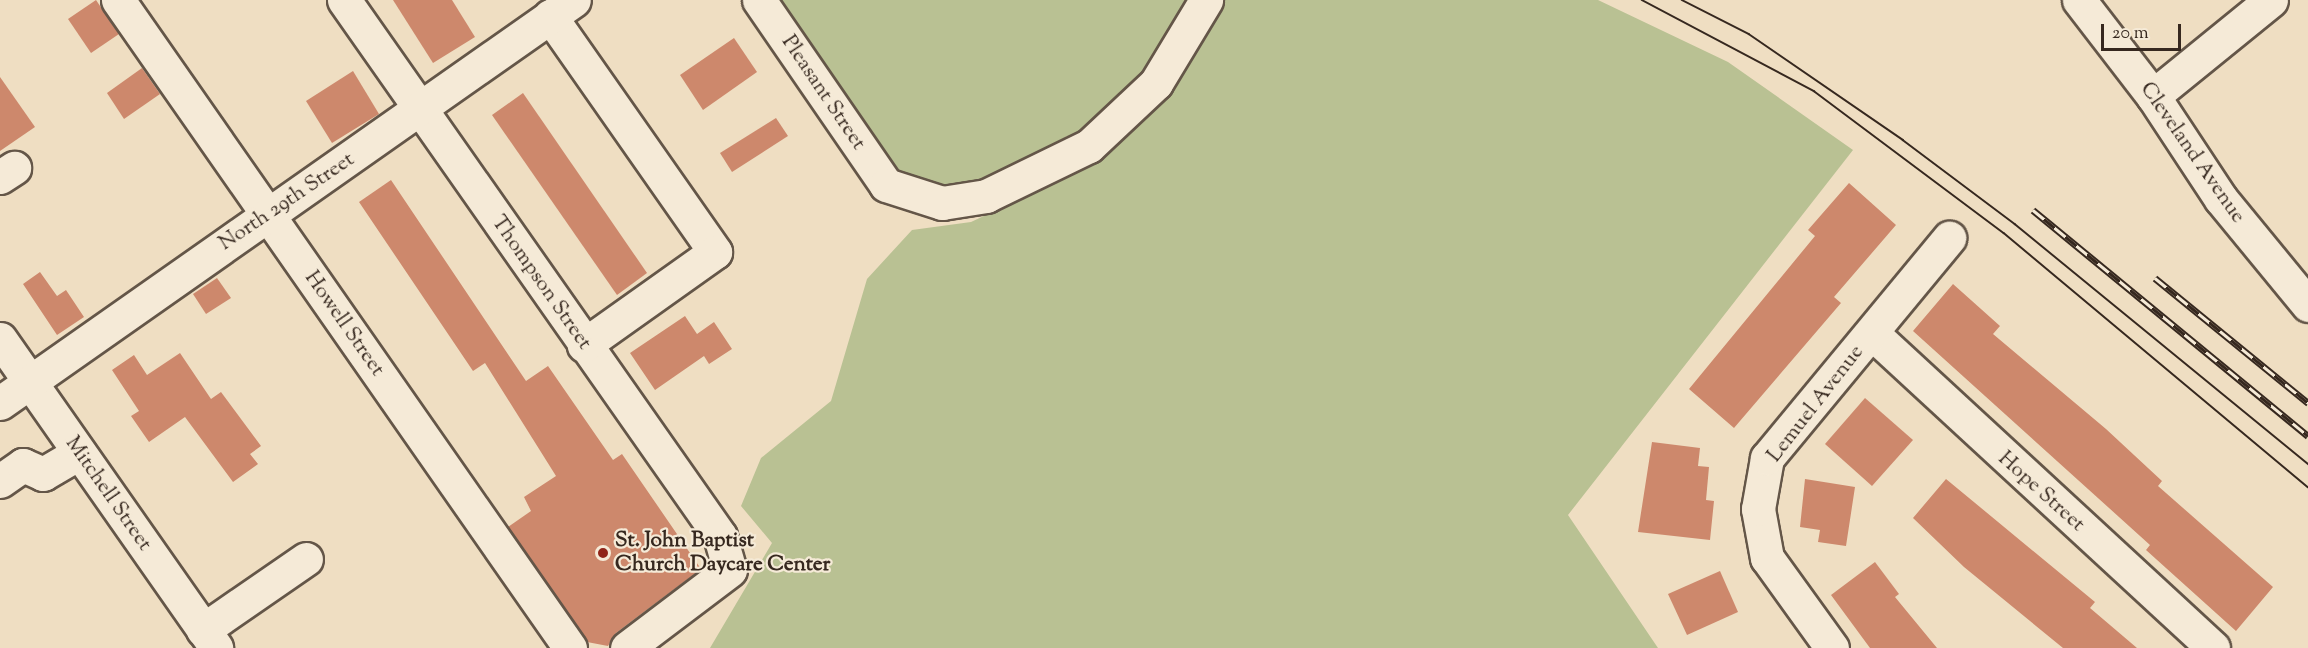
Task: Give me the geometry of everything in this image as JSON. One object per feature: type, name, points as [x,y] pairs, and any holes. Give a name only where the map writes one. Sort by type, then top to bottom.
[{"type":"street","name":"Howell Street","points":[[118,0],[570,648]]},
{"type":"street","name":"Thompson Street","points":[[344,0],[720,536],[729,570],[627,648]]},
{"type":"street","name":"Pleasant Street","points":[[759,0],[886,186],[942,203],[986,196],[1089,146],[1156,83],[1206,0]]},
{"type":"street","name":"Cleveland Avenue","points":[[2079,0],[2153,96],[2221,199],[2308,305]]},
{"type":"street","points":[[2153,96],[2271,0]]},
{"type":"street","name":"North 29th Street","points":[[0,403],[267,215],[421,111],[562,8]]},
{"type":"street","points":[[562,8],[715,252],[584,345]]},
{"type":"street","name":"Lemuel Avenue","points":[[1832,648],[1767,558],[1758,509],[1767,458],[1949,238]]},
{"type":"street","name":"Hope Street","points":[[1872,333],[2212,648]]},
{"type":"street","name":"Mitchell Street","points":[[0,339],[210,639]]},
{"type":"street","points":[[0,481],[23,465],[42,474],[79,453]]},
{"type":"street","points":[[210,639],[306,559]]},
{"type":"green space","points":[[759,0],[1598,0],[1728,62],[1853,150],[1568,515],[1658,648],[710,648],[772,543],[741,506],[761,458],[831,401],[867,279],[912,230],[971,222],[1086,168],[1067,136],[988,187],[900,193]]},
{"type":"building","points":[[96,0],[119,34],[91,53],[68,19]]},
{"type":"building","points":[[393,0],[452,0],[475,37],[433,63]]},
{"type":"building","points":[[734,38],[757,72],[703,110],[680,75]]},
{"type":"building","points":[[142,68],[160,94],[124,119],[107,93]]},
{"type":"building","points":[[353,71],[379,114],[332,143],[306,101]]},
{"type":"building","points":[[0,77],[35,127],[0,151]]},
{"type":"building","points":[[523,93],[647,273],[617,295],[492,115]]},
{"type":"building","points":[[776,118],[788,136],[732,172],[720,153]]},
{"type":"building","points":[[391,180],[526,381],[548,366],[613,460],[622,454],[701,569],[616,633],[608,646],[587,642],[508,527],[531,511],[524,497],[556,476],[485,363],[473,371],[359,202]]},
{"type":"building","points":[[1849,183],[1896,225],[1834,297],[1841,303],[1734,428],[1689,389],[1815,236],[1808,230]]},
{"type":"building","points":[[40,272],[57,296],[66,290],[84,317],[57,335],[23,284]]},
{"type":"building","points":[[217,278],[231,298],[206,314],[193,294]]},
{"type":"building","points":[[1953,284],[2000,326],[1993,334],[2106,429],[2162,481],[2158,486],[2273,587],[2236,631],[2146,550],[2150,545],[1913,331]]},
{"type":"building","points":[[685,316],[697,334],[714,322],[732,349],[709,364],[704,356],[655,390],[630,353]]},
{"type":"building","points":[[180,353],[211,399],[221,392],[261,446],[250,454],[258,464],[233,482],[185,417],[149,442],[131,416],[139,411],[112,370],[134,355],[147,375]]},
{"type":"building","points":[[1865,398],[1913,440],[1872,486],[1825,444]]},
{"type":"building","points":[[1652,442],[1700,448],[1698,466],[1709,467],[1706,500],[1714,501],[1710,540],[1638,532]]},
{"type":"building","points":[[1805,479],[1855,487],[1846,546],[1818,542],[1820,530],[1800,527]]},
{"type":"building","points":[[1946,479],[2095,602],[2090,608],[2137,648],[2063,648],[1964,567],[1913,518]]},
{"type":"building","points":[[1875,562],[1899,594],[1895,597],[1937,648],[1870,648],[1831,595]]},
{"type":"building","points":[[1720,571],[1738,612],[1687,635],[1668,594]]},
{"type":"tram line","points":[[1642,0],[1814,91],[2004,233],[2308,487]]},
{"type":"tram line","points":[[1682,0],[1749,34],[1903,140],[2015,224],[2308,464]]},
{"type":"railway","points":[[2033,210],[2308,436]]},
{"type":"railway","points":[[2155,278],[2308,403]]},
{"type":"place","name":"St. John Baptist Church Daycare Center","points":[[603,553]]}]
